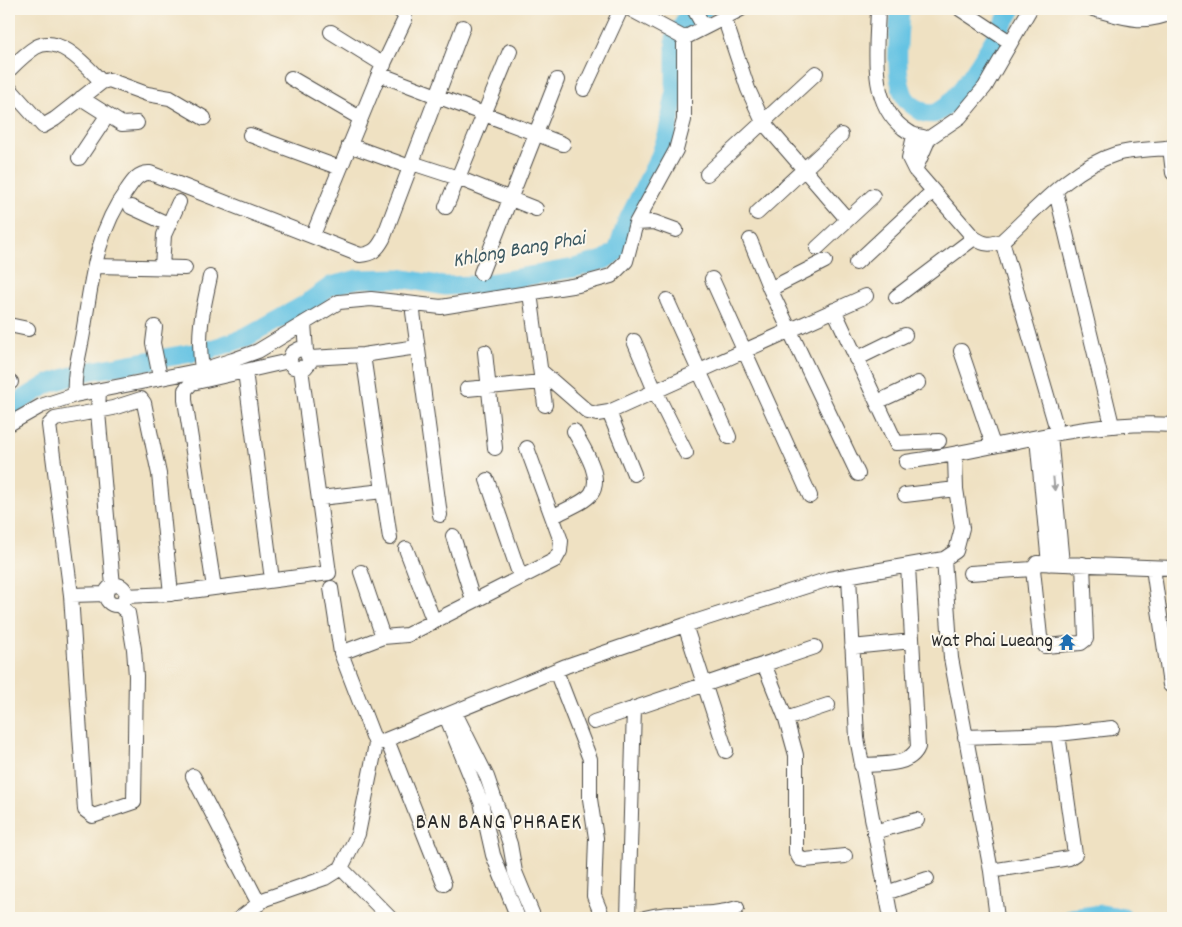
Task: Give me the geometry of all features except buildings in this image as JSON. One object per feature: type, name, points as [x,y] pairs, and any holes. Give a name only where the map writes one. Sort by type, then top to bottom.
[{"type":"street","points":[[313,235],[360,118],[405,19],[404,14],[398,9]]},
{"type":"street","points":[[584,90],[621,9]]},
{"type":"street","points":[[630,9],[645,13],[676,34]]},
{"type":"street","points":[[676,34],[699,17],[724,17],[741,9]]},
{"type":"street","points":[[878,9],[877,75],[882,100],[892,119],[914,136],[929,138]]},
{"type":"street","points":[[960,9],[1007,41]]},
{"type":"street","points":[[915,170],[929,138],[960,117],[985,86],[1007,41],[1030,9]]},
{"type":"street","points":[[1093,9],[1136,20],[1159,18],[1173,12]]},
{"type":"street","points":[[724,17],[743,76],[763,122],[847,219]]},
{"type":"street","points":[[74,389],[99,244],[113,211],[135,178],[144,172],[160,176],[360,255],[369,254],[378,249],[463,27]]},
{"type":"street","points":[[331,32],[381,69],[437,95],[562,144]]},
{"type":"street","points":[[9,424],[74,389],[99,391],[200,358],[258,351],[339,302],[358,299],[441,307],[591,283],[611,276],[626,261],[636,223],[668,166],[684,120],[676,34]]},
{"type":"street","points":[[9,70],[29,52],[43,44],[59,47],[73,54],[102,82]]},
{"type":"street","points":[[446,207],[510,51]]},
{"type":"street","points":[[707,174],[816,73]]},
{"type":"street","points":[[291,78],[360,118]]},
{"type":"street","points":[[481,273],[534,133],[557,80]]},
{"type":"street","points":[[9,88],[43,126],[102,82],[114,81],[147,94],[170,98],[204,118]]},
{"type":"street","points":[[81,98],[122,124],[138,124]]},
{"type":"street","points":[[79,158],[107,116]]},
{"type":"street","points":[[250,135],[340,168]]},
{"type":"street","points":[[757,213],[841,135]]},
{"type":"street","points":[[914,136],[909,158],[915,170],[974,238],[983,244],[991,245],[1002,241],[1056,192],[1096,162],[1118,154],[1172,147],[1173,173]]},
{"type":"street","points":[[349,145],[458,178],[536,209]]},
{"type":"street","points":[[856,263],[933,191]]},
{"type":"street","points":[[1056,192],[1112,425]]},
{"type":"street","points":[[817,248],[873,196]]},
{"type":"street","points":[[162,267],[164,235],[179,202]]},
{"type":"street","points":[[131,206],[168,224]]},
{"type":"street","points":[[636,223],[654,222],[676,230]]},
{"type":"street","points":[[896,297],[974,238]]},
{"type":"street","points":[[750,240],[770,289],[858,474]]},
{"type":"street","points":[[1002,241],[1047,432],[1056,564]]},
{"type":"street","points":[[770,289],[825,261]]},
{"type":"street","points":[[95,266],[185,268]]},
{"type":"street","points":[[200,358],[201,316],[210,277]]},
{"type":"street","points":[[712,279],[810,496]]},
{"type":"street","points":[[530,293],[545,405]]},
{"type":"street","points":[[467,389],[488,387],[542,376],[588,412],[597,414],[609,412],[745,350],[790,332],[866,296]]},
{"type":"street","points":[[667,300],[729,437]]},
{"type":"street","points":[[834,310],[896,443],[939,441]]},
{"type":"street","points":[[413,312],[440,515]]},
{"type":"street","points":[[289,333],[293,367],[301,369],[308,366],[304,324]]},
{"type":"street","points":[[9,325],[28,329]]},
{"type":"street","points":[[155,327],[154,351],[159,372]]},
{"type":"street","points":[[856,359],[904,335]]},
{"type":"street","points":[[634,341],[655,391],[686,453]]},
{"type":"street","points":[[213,582],[184,400],[185,390],[192,383],[245,371],[291,357],[299,349],[308,354],[363,355],[417,347]]},
{"type":"street","points":[[961,351],[993,445]]},
{"type":"street","points":[[485,352],[495,448]]},
{"type":"street","points":[[363,355],[390,538]]},
{"type":"street","points":[[176,593],[330,573],[301,369]]},
{"type":"street","points":[[245,371],[271,572]]},
{"type":"street","points":[[877,402],[918,383]]},
{"type":"street","points":[[99,391],[98,412],[110,590]]},
{"type":"street","points":[[72,595],[122,588],[122,600],[128,613],[134,649],[136,676],[134,802],[94,816],[85,810],[72,595],[50,425],[55,418],[98,412],[141,399],[144,403],[158,474],[171,594],[122,600]]},
{"type":"street","points":[[609,412],[634,474]]},
{"type":"street","points":[[906,462],[955,456],[1047,432],[1112,425],[1173,425]]},
{"type":"street","points":[[554,516],[591,495],[595,487],[593,470],[574,431]]},
{"type":"street","points":[[341,653],[384,637],[407,635],[520,576],[555,560],[560,551],[561,541],[554,516],[527,448]]},
{"type":"street","points":[[382,742],[556,671],[685,625],[829,579],[944,560],[956,551],[962,528],[956,489],[955,456]]},
{"type":"street","points":[[487,480],[520,576]]},
{"type":"street","points":[[905,495],[956,489]]},
{"type":"street","points":[[320,498],[383,490]]},
{"type":"street","points":[[453,536],[473,600]]},
{"type":"street","points":[[406,549],[434,622]]},
{"type":"street","points":[[944,560],[950,658],[991,871],[997,918]]},
{"type":"street","points":[[1084,564],[1086,639],[1081,643],[1045,646],[1041,643],[1033,569],[1038,563],[1084,564],[1153,568],[1173,568]]},
{"type":"street","points":[[861,766],[892,763],[907,759],[915,754],[918,747],[908,566]]},
{"type":"street","points":[[1153,568],[1170,685]]},
{"type":"street","points":[[970,573],[1033,569]]},
{"type":"street","points":[[360,572],[384,637]]},
{"type":"street","points":[[849,576],[861,766],[891,918]]},
{"type":"street","points":[[331,588],[341,653],[444,884]]},
{"type":"street","points":[[685,625],[726,751]]},
{"type":"street","points":[[852,647],[912,641]]},
{"type":"street","points":[[594,722],[815,647]]},
{"type":"street","points":[[764,664],[786,720],[796,755],[796,852],[800,859],[805,860],[845,856]]},
{"type":"street","points":[[556,671],[590,759],[590,798],[596,838],[594,896],[604,918]]},
{"type":"street","points":[[786,720],[828,705]]},
{"type":"street","points":[[628,918],[634,708]]},
{"type":"street","points":[[451,715],[481,802],[493,855],[518,918]]},
{"type":"street","points":[[451,715],[486,778],[510,844],[515,872],[534,918]]},
{"type":"street","points":[[966,737],[1058,734],[1112,728]]},
{"type":"street","points":[[991,871],[1069,858],[1075,854],[1058,734]]},
{"type":"street","points":[[240,918],[259,904],[292,888],[325,878],[341,868],[358,834],[382,742]]},
{"type":"street","points":[[193,776],[259,904]]},
{"type":"street","points":[[874,832],[918,820]]},
{"type":"street","points":[[341,868],[390,918]]},
{"type":"street","points":[[886,892],[927,879]]},
{"type":"street","points":[[645,918],[665,913],[716,915],[737,908]]},
{"type":"waterway","name":"Khlong Bang Phai","points":[[9,408],[48,384],[84,372],[209,350],[247,337],[304,305],[331,286],[358,279],[400,278],[444,286],[477,285],[574,268],[604,260],[616,252],[626,224],[660,156],[667,136],[675,94],[675,38],[687,17],[704,9]]},
{"type":"waterway","name":"Khlong Bang Phai","points":[[900,9],[898,51],[900,84],[904,96],[913,106],[922,112],[931,114],[945,107],[967,82],[1012,9]]},
{"type":"waterway","points":[[1072,918],[1102,914],[1124,918]]},
{"type":"place","name":"Wat Phai Lueang","points":[[1067,642]]},
{"type":"district","name":"BAN BANG PHRAEK","points":[[499,823]]}]
